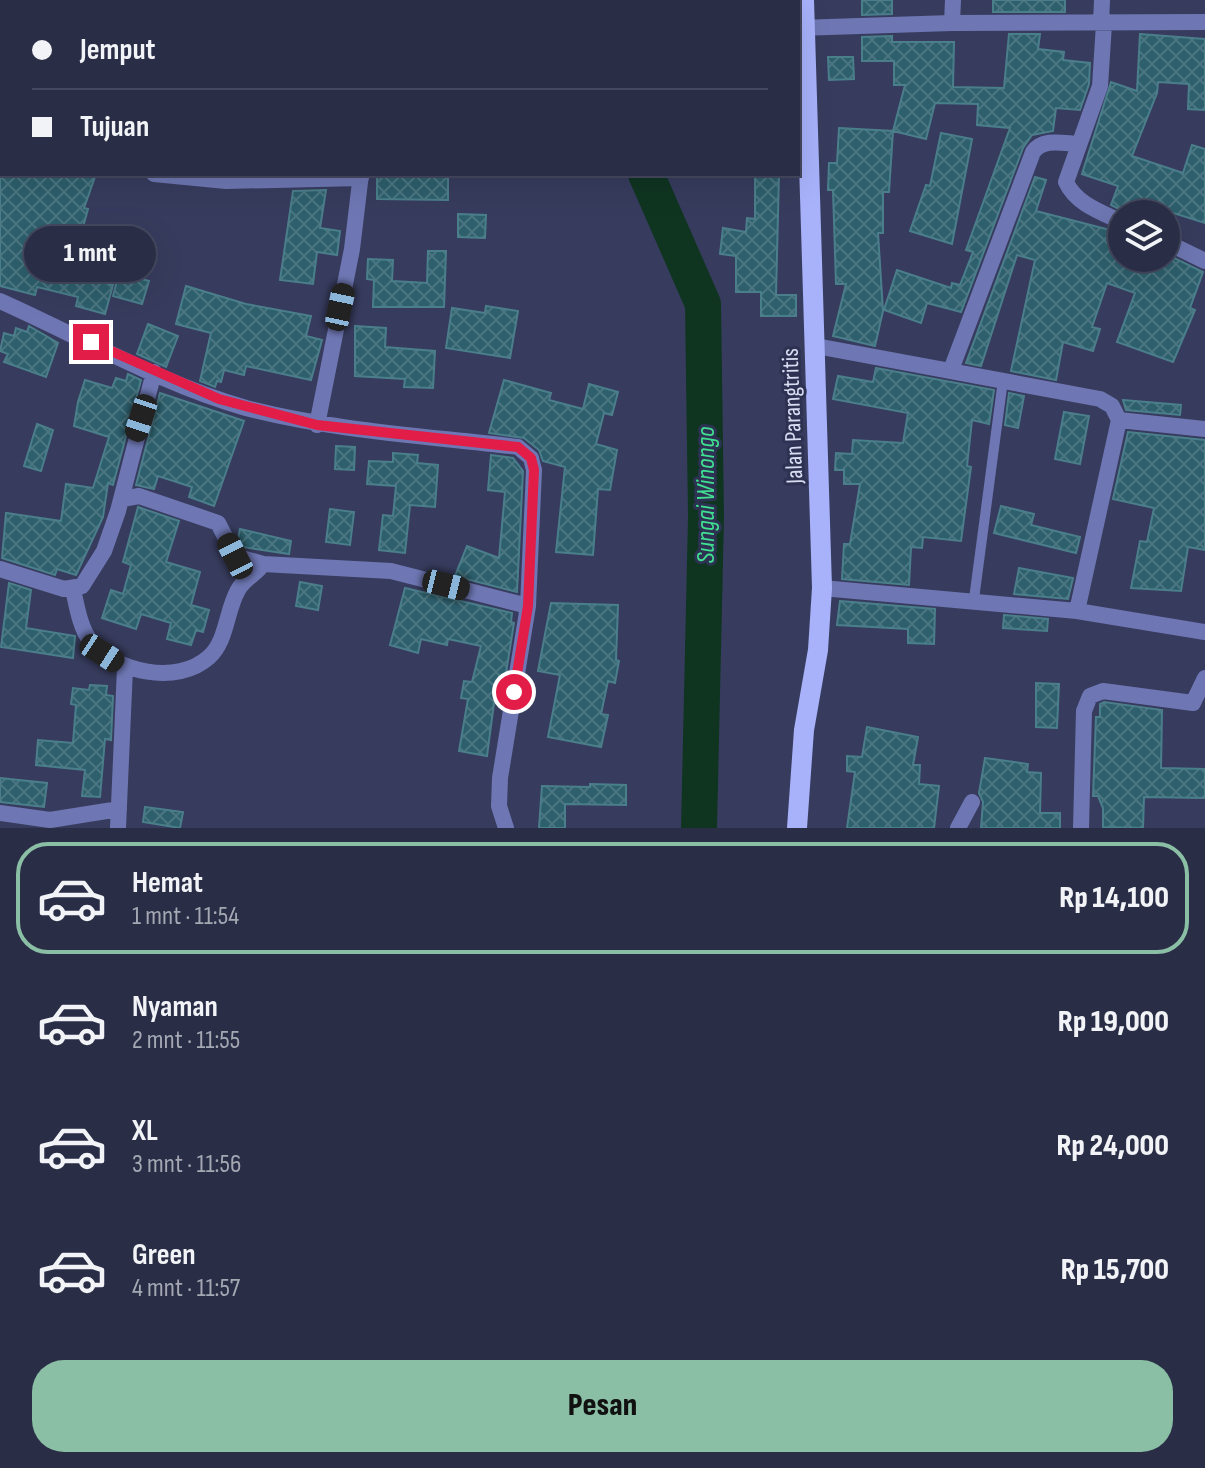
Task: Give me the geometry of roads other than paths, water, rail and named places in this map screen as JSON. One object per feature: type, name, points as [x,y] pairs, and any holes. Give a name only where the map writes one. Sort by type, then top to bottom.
[{"type":"main road","name":"Jalan Parangtritis","points":[[797,828],[804,730],[818,650],[822,588],[816,346],[801,28],[804,0]]},
{"type":"street","points":[[952,23],[953,0]]},
{"type":"street","points":[[1102,0],[1100,86],[1089,123],[1077,144],[1067,175],[1069,188],[1090,206],[1108,215]]},
{"type":"street","points":[[801,28],[952,23],[1205,22]]},
{"type":"street","points":[[951,370],[1033,152],[1038,145],[1048,142],[1077,144]]},
{"type":"street","points":[[190,176],[361,176],[352,249],[317,425]]},
{"type":"street","points":[[1180,249],[1205,261]]},
{"type":"street","points":[[0,301],[219,399],[317,425],[486,443],[525,451],[534,470],[528,606],[500,778],[499,806],[506,828]]},
{"type":"street","points":[[816,346],[1108,402],[1119,420],[1077,611]]},
{"type":"street","points":[[0,569],[73,589],[82,586],[104,551],[122,499],[133,442],[154,372]]},
{"type":"street","points":[[1119,420],[1205,429]]},
{"type":"street","points":[[122,499],[139,496],[218,523],[235,556],[263,564],[391,571],[528,606]]},
{"type":"street","points":[[73,589],[89,639],[125,668],[164,671],[199,665],[218,646],[237,591],[263,564]]},
{"type":"street","points":[[822,588],[974,599],[1077,611],[1205,632]]},
{"type":"street","points":[[118,828],[125,668]]},
{"type":"street","points":[[1081,828],[1084,711],[1090,696],[1103,691],[1199,706],[1205,678]]},
{"type":"street","points":[[958,828],[972,802]]},
{"type":"street","points":[[0,813],[50,820],[119,809]]},
{"type":"lane","points":[[974,599],[1003,380]]},
{"type":"waterway","name":"Sungai Winongo","points":[[647,176],[703,304],[706,517],[699,828]]}]
